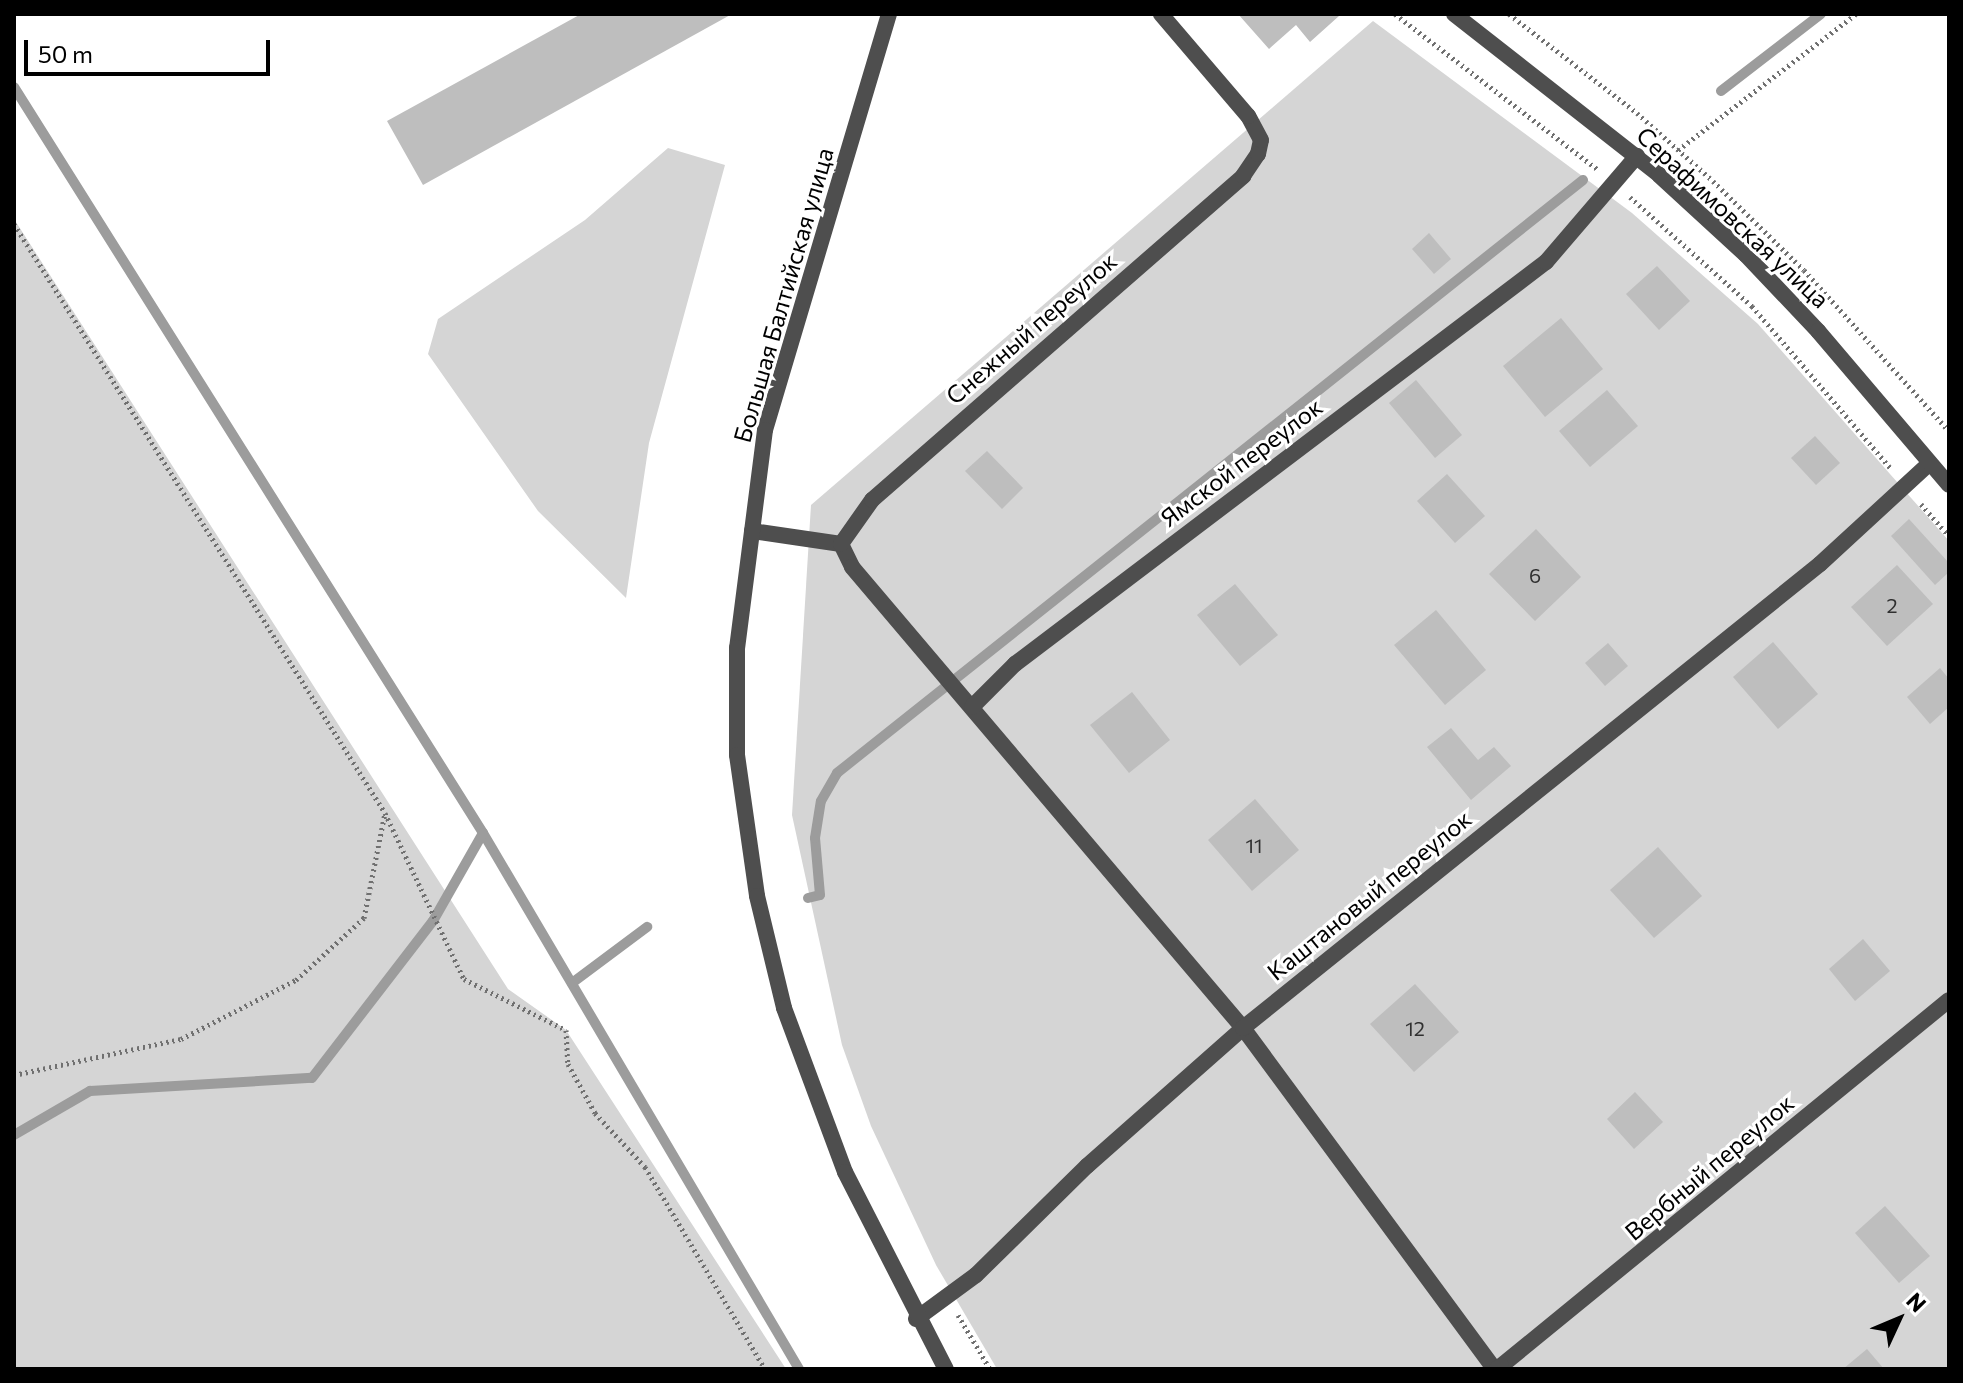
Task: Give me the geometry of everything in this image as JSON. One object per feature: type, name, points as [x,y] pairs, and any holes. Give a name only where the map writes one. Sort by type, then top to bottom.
[{"type":"street","name":"Большая Балтийская улица","points":[[889,14],[765,430],[737,648],[737,755],[757,896],[784,1008],[845,1172],[916,1319],[946,1369]]},
{"type":"street","name":"Снежный переулок","points":[[841,544],[872,500],[1243,176],[1258,154],[1261,140],[1248,116],[1161,14]]},
{"type":"street","name":"Серафимовская улица","points":[[1454,14],[1637,156],[1746,255],[1808,320],[1949,485]]},
{"type":"street","name":"Ямской переулок","points":[[972,707],[1015,664],[1546,262],[1637,156]]},
{"type":"street","name":"Каштановый переулок","points":[[916,1319],[976,1275],[1087,1166],[1243,1028],[1865,524],[1930,463]]},
{"type":"street","points":[[752,531],[841,544],[852,567],[1243,1028],[1498,1368]]},
{"type":"street","name":"Вербный переулок","points":[[1498,1368],[1949,1000]]},
{"type":"path","points":[[1395,14],[1613,181],[1752,306],[1892,469]]},
{"type":"path","points":[[1678,150],[1856,14]]},
{"type":"path","points":[[14,224],[385,813],[464,979],[566,1030],[568,1064],[595,1113],[645,1167],[765,1369]]},
{"type":"path","points":[[1916,497],[1949,536]]},
{"type":"path","points":[[14,1075],[181,1039],[296,980],[364,918],[385,813]]},
{"type":"path","points":[[956,1311],[990,1369]]},
{"type":"shaded area","points":[[1373,21],[1632,213],[1758,324],[1949,541],[1949,1369],[997,1369],[936,1265],[871,1126],[842,1045],[792,815],[811,505]]},
{"type":"shaded area","points":[[668,148],[725,165],[649,443],[626,598],[538,511],[428,354],[438,319],[585,220]]},
{"type":"shaded area","points":[[14,219],[508,989],[566,1030],[786,1369],[14,1369]]},
{"type":"building","points":[[581,14],[732,14],[423,185],[387,121]]},
{"type":"building","points":[[1238,14],[1339,16],[1310,42],[1296,25],[1269,49]]},
{"type":"building","points":[[1429,233],[1451,259],[1434,274],[1412,249]]},
{"type":"building","points":[[1657,266],[1690,301],[1659,330],[1626,294]]},
{"type":"building","points":[[1561,318],[1603,369],[1545,417],[1503,366]]},
{"type":"building","points":[[1416,380],[1462,435],[1435,458],[1389,403]]},
{"type":"building","points":[[1607,390],[1638,426],[1590,467],[1559,431]]},
{"type":"building","points":[[1815,436],[1840,463],[1816,485],[1791,458]]},
{"type":"building","points":[[987,451],[1023,488],[1002,509],[965,471]]},
{"type":"building","points":[[1447,474],[1485,516],[1455,543],[1417,501]]},
{"type":"building","points":[[1909,519],[1949,563],[1949,572],[1935,585],[1891,536]]},
{"type":"building","points":[[1536,529],[1581,577],[1535,621],[1489,574]]},
{"type":"building","points":[[1897,565],[1933,604],[1887,646],[1851,607]]},
{"type":"building","points":[[1235,584],[1278,635],[1240,666],[1197,615]]},
{"type":"building","points":[[1436,610],[1486,670],[1445,705],[1394,645]]},
{"type":"building","points":[[1773,642],[1818,694],[1778,729],[1733,677]]},
{"type":"building","points":[[1608,643],[1628,666],[1605,686],[1585,663]]},
{"type":"building","points":[[1940,668],[1949,679],[1949,707],[1930,724],[1907,697]]},
{"type":"building","points":[[1132,692],[1170,740],[1129,773],[1090,725]]},
{"type":"building","points":[[1451,728],[1478,760],[1494,747],[1511,766],[1471,800],[1427,747]]},
{"type":"building","points":[[1255,799],[1299,850],[1252,891],[1208,840]]},
{"type":"building","points":[[1658,847],[1702,896],[1654,938],[1610,890]]},
{"type":"building","points":[[1863,939],[1890,971],[1855,1001],[1829,969]]},
{"type":"building","points":[[1415,984],[1459,1032],[1414,1072],[1370,1024]]},
{"type":"building","points":[[1635,1092],[1663,1122],[1634,1149],[1607,1119]]},
{"type":"building","points":[[1885,1206],[1930,1256],[1899,1283],[1855,1233]]},
{"type":"building","points":[[1867,1349],[1884,1369],[1843,1369]]},
{"type":"waterway","points":[[1721,91],[1821,14]]},
{"type":"waterway","points":[[14,87],[483,833],[799,1369]]},
{"type":"waterway","points":[[808,898],[820,895],[815,838],[821,801],[837,773],[1583,180]]},
{"type":"waterway","points":[[14,1135],[90,1091],[312,1078],[433,921],[483,833]]},
{"type":"waterway","points":[[572,983],[647,927]]}]
